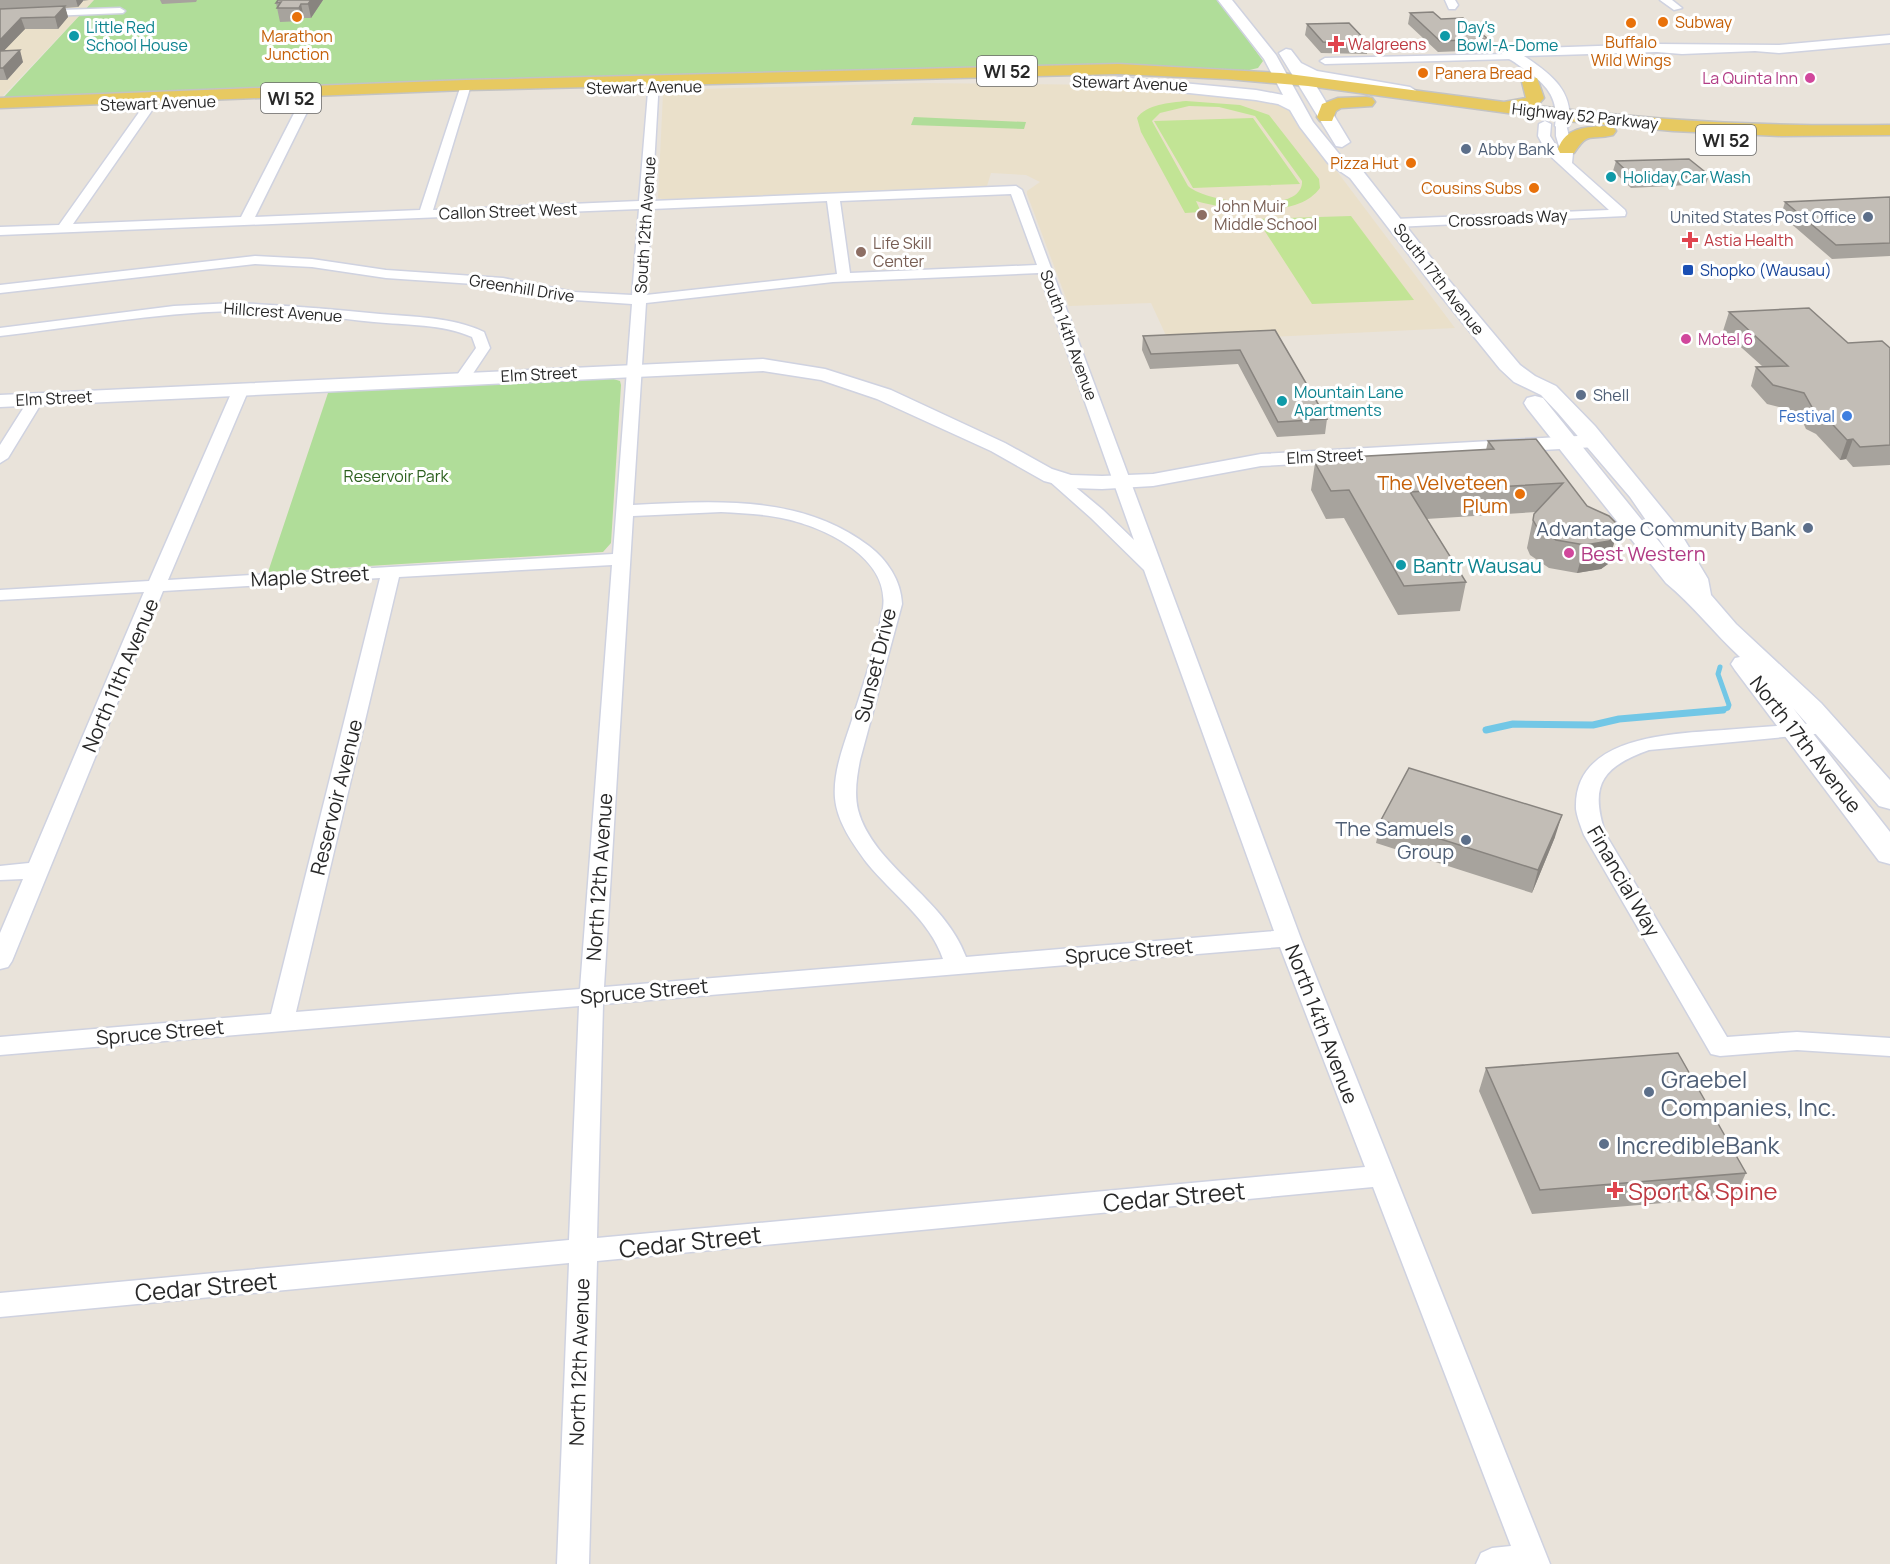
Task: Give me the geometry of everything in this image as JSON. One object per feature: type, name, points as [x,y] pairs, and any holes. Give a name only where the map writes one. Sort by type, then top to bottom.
[{"type":"main road","name":"South 17th Avenue","points":[[1225,0],[1271,58],[1305,124],[1334,159],[1356,174],[1485,337],[1526,380],[1549,390],[1596,441]]},
{"type":"main road","name":"South 17th Avenue","points":[[1243,0],[1306,83],[1354,160],[1356,174]]},
{"type":"main road","points":[[1239,75],[1262,70],[1271,58]]},
{"type":"main road","name":"Stewart Avenue","points":[[0,103],[1077,69],[1239,75],[1287,90]]},
{"type":"main road","points":[[924,80],[990,76],[1122,74],[1287,90]]},
{"type":"main road","points":[[1504,107],[1532,102],[1535,98],[1535,77]]},
{"type":"main road","name":"Stewart Avenue","points":[[654,83],[924,80],[1119,82],[1287,90]]},
{"type":"main road","points":[[1306,83],[1471,103]]},
{"type":"main road","points":[[1306,83],[1342,96],[1554,119],[1670,129],[1722,129]]},
{"type":"main road","name":"Highway 52 Parkway","points":[[1287,90],[1306,83],[1504,107],[1607,131],[1745,141],[1890,143]]},
{"type":"main road","name":"Highway 52 Parkway","points":[[1306,83],[1366,102],[1451,112],[1722,129],[1890,130]]},
{"type":"main road","name":"Stewart Avenue","points":[[0,110],[154,99]]},
{"type":"main road","points":[[1326,117],[1328,108],[1333,105],[1366,102]]},
{"type":"main road","points":[[1451,112],[1523,128],[1554,119]]},
{"type":"main road","points":[[1567,155],[1569,142],[1577,135],[1607,131]]},
{"type":"main road","name":"South 17th Avenue","points":[[1526,380],[1525,391],[1569,443]]},
{"type":"main road","name":"North 17th Avenue","points":[[1596,441],[1678,544],[1698,580],[1698,596]]},
{"type":"main road","name":"North 17th Avenue","points":[[1569,443],[1668,570],[1698,596],[1726,630],[1787,685],[1829,728],[1890,800]]},
{"type":"main road","name":"North 17th Avenue","points":[[1726,630],[1753,677],[1890,854]]},
{"type":"street","points":[[1665,0],[1677,8]]},
{"type":"street","points":[[0,15],[120,11]]},
{"type":"street","points":[[1755,47],[1767,43],[1890,32]]},
{"type":"street","points":[[1325,62],[1511,56],[1657,48],[1682,50],[1755,47],[1787,49],[1890,39]]},
{"type":"street","points":[[1511,56],[1667,54],[1682,50]]},
{"type":"street","points":[[1511,56],[1535,77],[1567,155]]},
{"type":"street","points":[[1535,77],[1538,62],[1565,57]]},
{"type":"street","name":"South 12th Avenue","points":[[634,370],[654,83]]},
{"type":"street","points":[[425,214],[465,89]]},
{"type":"street","points":[[246,221],[310,94]]},
{"type":"street","points":[[63,229],[154,99]]},
{"type":"street","points":[[1554,119],[1551,150],[1567,155]]},
{"type":"street","name":"Crossroads Way","points":[[1395,223],[1620,213],[1567,155]]},
{"type":"street","name":"Callon Street West","points":[[0,231],[1016,190]]},
{"type":"street","name":"South 14th Avenue","points":[[1016,190],[1121,481]]},
{"type":"street","points":[[833,197],[844,277]]},
{"type":"street","name":"Greenhill Drive","points":[[0,289],[225,262],[288,261],[386,274],[502,282],[592,299],[640,300],[844,277],[1045,269]]},
{"type":"street","name":"Hillcrest Avenue","points":[[0,332],[203,307],[260,307],[411,320],[457,327],[480,337],[483,348],[463,378]]},
{"type":"street","name":"Elm Street","points":[[0,401],[763,365],[824,374],[881,393],[999,447],[1055,479],[1097,514],[1153,569]]},
{"type":"street","name":"North 12th Avenue","points":[[573,1564],[591,996],[634,370]]},
{"type":"street","name":"North 11th Avenue","points":[[0,961],[241,389]]},
{"type":"street","points":[[0,458],[36,399]]},
{"type":"street","name":"Elm Street","points":[[1055,479],[1121,481],[1172,477],[1231,463],[1261,460],[1596,441]]},
{"type":"street","name":"North 14th Avenue","points":[[1121,481],[1289,938],[1380,1176],[1480,1420],[1533,1562]]},
{"type":"street","name":"Sunset Drive","points":[[624,511],[724,507],[759,509],[820,524],[863,548],[876,561],[886,576],[893,604],[851,760],[846,789],[848,810],[868,850],[923,906],[945,934],[957,965]]},
{"type":"street","name":"Maple Street","points":[[0,595],[621,559]]},
{"type":"street","name":"Reservoir Avenue","points":[[280,1022],[391,572]]},
{"type":"street","name":"Financial Way","points":[[1829,728],[1669,741],[1626,751],[1605,764],[1596,774],[1587,797],[1588,815],[1604,851],[1720,1047],[1797,1041],[1890,1047]]},
{"type":"street","points":[[0,873],[38,870]]},
{"type":"street","name":"Spruce Street","points":[[0,1046],[1289,938]]},
{"type":"street","name":"Cedar Street","points":[[0,1305],[1380,1176]]},
{"type":"street","points":[[1492,1564],[1533,1562]]},
{"type":"shaded area","points":[[0,0],[94,0],[0,99]]},
{"type":"shaded area","name":"John Muir Middle School","points":[[922,83],[1117,85],[1272,100],[1290,109],[1455,328],[1169,342],[1151,303],[1069,306],[1027,194],[1027,191],[1040,182],[1026,175],[991,173],[987,186],[982,187],[666,200],[658,198],[663,94],[666,90]]},
{"type":"green space","points":[[94,0],[1219,0],[1263,61],[1258,68],[1241,72],[1162,68],[2,99]]},
{"type":"green space","points":[[1186,101],[1240,105],[1269,115],[1319,179],[1320,188],[1309,198],[1296,205],[1279,209],[1244,209],[1196,201],[1201,212],[1185,213],[1141,132],[1137,118],[1152,107]],"holes":[[[1189,106],[1219,107],[1255,116],[1302,181],[1298,192],[1288,199],[1252,203],[1214,197],[1188,186],[1152,121],[1160,113]]]},
{"type":"green space","points":[[914,117],[1026,122],[1024,129],[911,125]]},
{"type":"green space","points":[[1253,118],[1300,184],[1193,188],[1154,121]]},
{"type":"green space","points":[[1351,216],[1414,300],[1312,304],[1257,219]]},
{"type":"green space","name":"Reservoir Park","points":[[610,378],[620,381],[621,385],[611,543],[603,552],[268,572],[329,390]]},
{"type":"building","points":[[278,0],[311,0],[308,4],[301,4],[299,8],[277,8],[281,2],[276,3]]},
{"type":"building","points":[[65,6],[55,17],[21,18],[0,40],[0,9]]},
{"type":"building","points":[[1433,12],[1441,19],[1463,18],[1488,39],[1440,41],[1410,13]]},
{"type":"building","points":[[1349,23],[1368,43],[1323,42],[1307,24]]},
{"type":"building","points":[[20,50],[3,68],[0,68],[0,51]]},
{"type":"building","points":[[1689,159],[1709,175],[1634,178],[1616,161]]},
{"type":"building","points":[[1890,197],[1890,243],[1836,245],[1785,202]]},
{"type":"building","points":[[1809,308],[1848,343],[1882,341],[1890,348],[1890,445],[1860,447],[1853,439],[1847,440],[1823,414],[1813,409],[1804,393],[1773,385],[1756,367],[1788,366],[1729,312]]},
{"type":"building","points":[[1275,330],[1327,419],[1278,422],[1240,350],[1151,354],[1143,336]]},
{"type":"building","points":[[1536,439],[1587,506],[1609,516],[1615,522],[1618,529],[1616,536],[1609,541],[1585,545],[1556,540],[1537,527],[1533,520],[1534,514],[1563,483],[1410,492],[1466,582],[1404,586],[1349,490],[1331,491],[1315,463],[1334,461],[1332,458],[1494,449],[1488,441]]},
{"type":"building","points":[[1409,768],[1562,815],[1538,870],[1381,820]]},
{"type":"building","name":"IncredibleBank","points":[[1678,1053],[1746,1173],[1540,1190],[1486,1068]]},
{"type":"waterway","points":[[1720,667],[1718,674],[1729,705],[1728,708],[1720,710]]},
{"type":"waterway","points":[[1486,730],[1513,724],[1593,725],[1619,719],[1720,710]]},
{"type":"place","name":"Marathon Junction","points":[[297,17]]},
{"type":"place","name":"Subway","points":[[1663,22]]},
{"type":"place","name":"Buffalo Wild Wings","points":[[1631,23]]},
{"type":"place","name":"Little Red School House","points":[[74,36]]},
{"type":"place","name":"Day's Bowl-A-Dome","points":[[1445,36]]},
{"type":"place","name":"Walgreens","points":[[1336,44]]},
{"type":"place","name":"Panera Bread","points":[[1423,73]]},
{"type":"place","name":"La Quinta Inn","points":[[1810,78]]},
{"type":"place","name":"Abby Bank","points":[[1466,149]]},
{"type":"place","name":"Pizza Hut","points":[[1411,163]]},
{"type":"place","name":"Holiday Car Wash","points":[[1611,177]]},
{"type":"place","name":"Cousins Subs","points":[[1534,188]]},
{"type":"place","name":"John Muir Middle School","points":[[1202,215]]},
{"type":"place","name":"United States Post Office","points":[[1868,217]]},
{"type":"place","name":"Astia Health","points":[[1690,240]]},
{"type":"place","name":"Life Skill Center","points":[[861,252]]},
{"type":"place","name":"Shopko (Wausau)","points":[[1688,270]]},
{"type":"place","name":"Motel 6","points":[[1686,339]]},
{"type":"place","name":"Shell","points":[[1581,395]]},
{"type":"place","name":"Mountain Lane Apartments","points":[[1282,401]]},
{"type":"place","name":"Festival","points":[[1847,416]]},
{"type":"place","name":"The Velveteen Plum","points":[[1520,494]]},
{"type":"place","name":"Advantage Community Bank","points":[[1808,528]]},
{"type":"place","name":"Best Western","points":[[1569,553]]},
{"type":"place","name":"Bantr Wausau","points":[[1401,565]]},
{"type":"place","name":"The Samuels Group","points":[[1466,840]]},
{"type":"place","name":"Graebel Companies, Inc.","points":[[1649,1092]]},
{"type":"place","name":"IncredibleBank","points":[[1604,1144]]},
{"type":"place","name":"Sport & Spine","points":[[1615,1190]]}]
